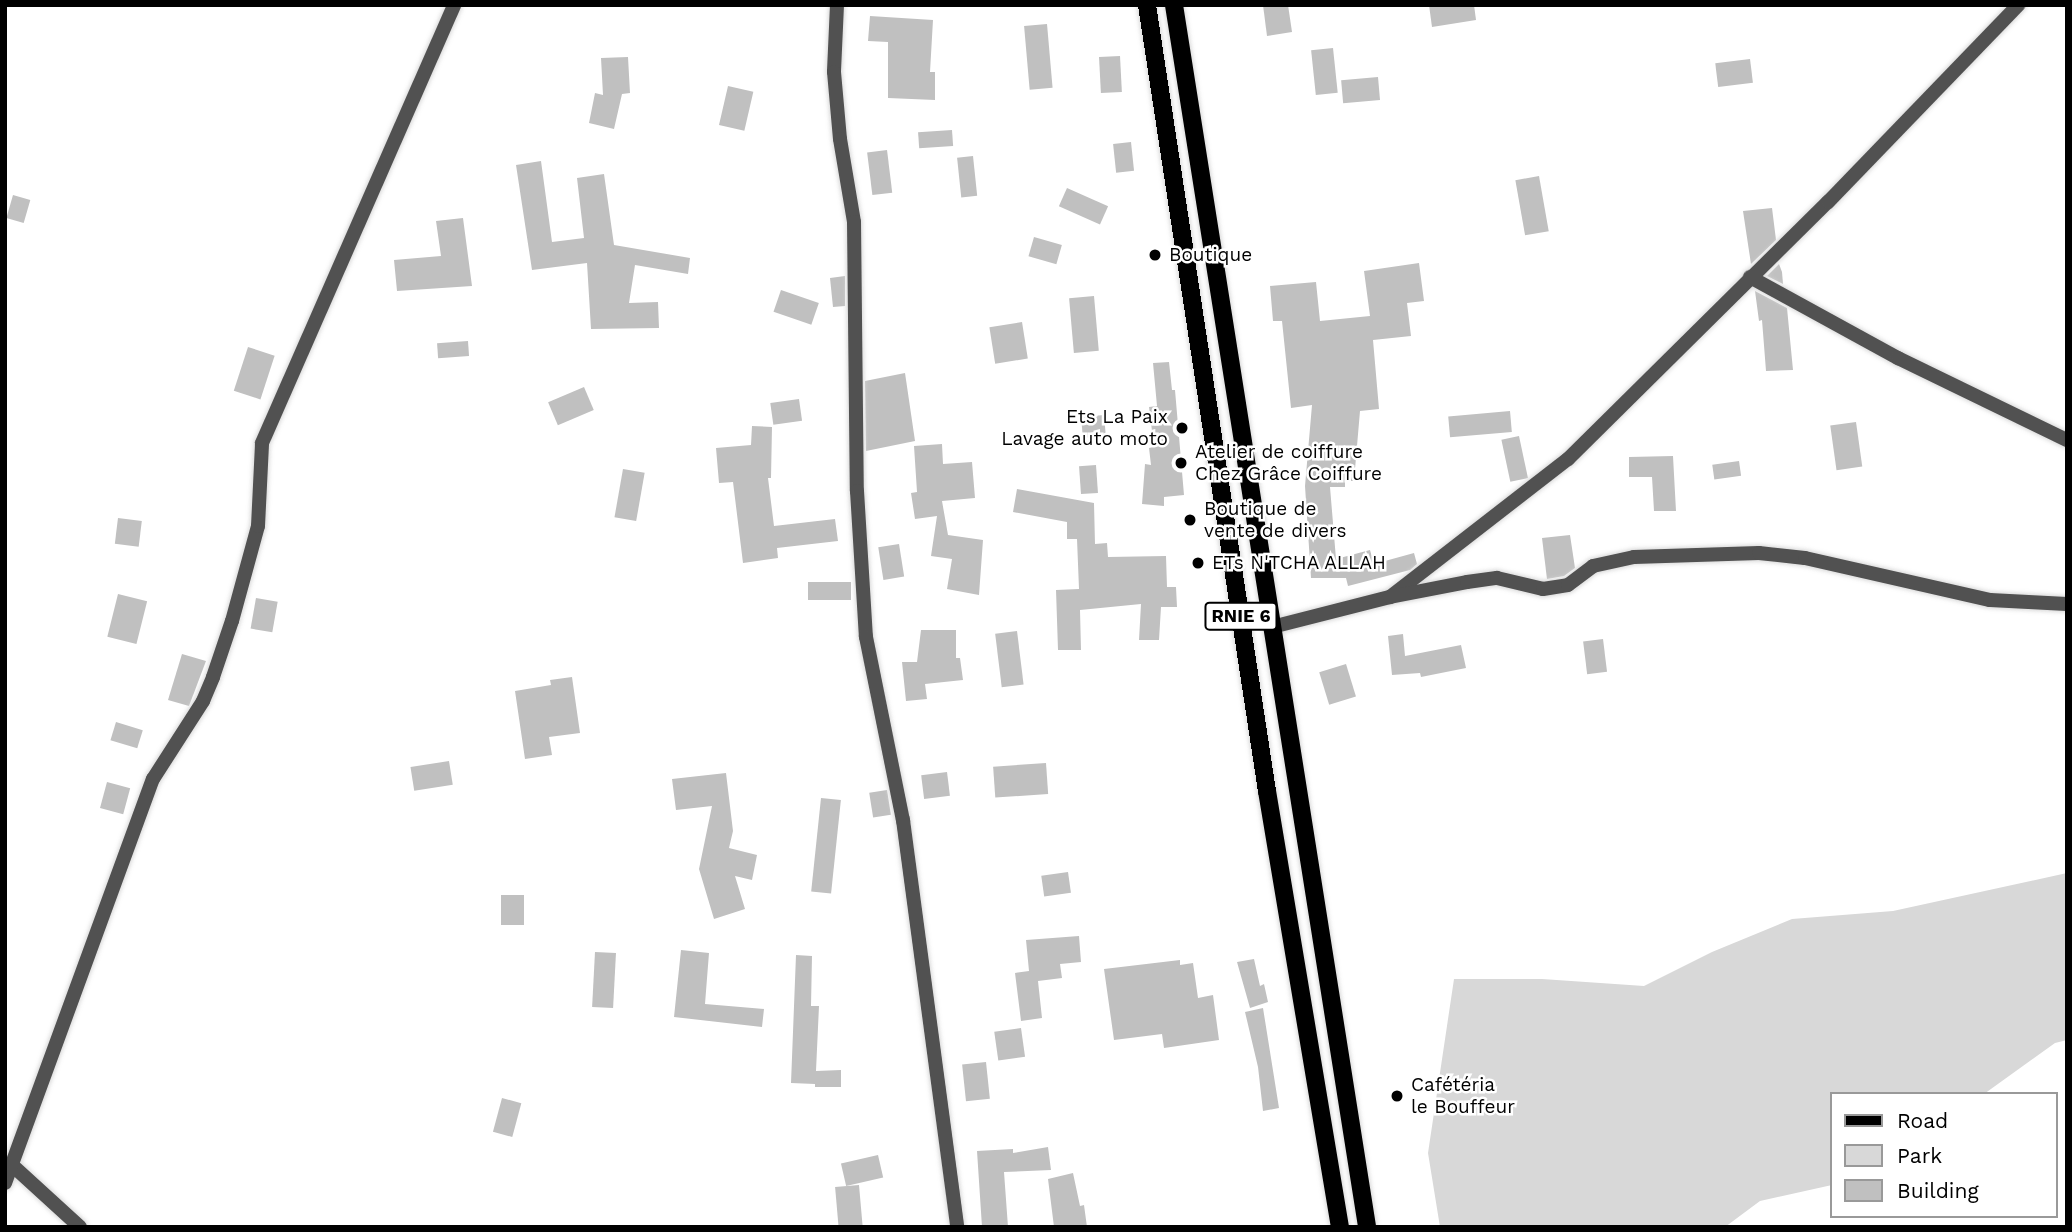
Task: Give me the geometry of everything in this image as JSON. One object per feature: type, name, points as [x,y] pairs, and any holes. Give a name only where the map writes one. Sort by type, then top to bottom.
[{"type":"main road","name":"RNIE 6","points":[[1147,5],[1267,791],[1340,1227]]},
{"type":"main road","name":"RNIE 6","points":[[1174,5],[1367,1227]]},
{"type":"street","points":[[5,1183],[153,779],[203,701],[213,677],[258,526],[262,443],[454,5]]},
{"type":"street","points":[[837,5],[834,72],[840,139],[854,222],[857,491],[866,636],[903,820],[957,1227]]},
{"type":"street","points":[[1390,597],[1568,459],[2018,5]]},
{"type":"street","points":[[1750,277],[1898,358],[2067,440]]},
{"type":"street","points":[[1272,627],[1390,597],[1497,578],[1543,589],[1568,585],[1593,566],[1634,557],[1759,553],[1805,558],[1990,600],[2067,604]]},
{"type":"street","points":[[12,1165],[80,1227]]},
{"type":"green space","points":[[2067,873],[2067,1040],[2055,1043],[1987,1092],[1830,1092],[1830,1185],[1760,1201],[1725,1227],[1440,1227],[1428,1153],[1454,979],[1542,979],[1644,986],[1712,952],[1792,919],[1893,911]]},
{"type":"building","points":[[1263,5],[1288,5],[1292,32],[1267,36]]},
{"type":"building","points":[[1429,5],[1474,5],[1476,20],[1432,27]]},
{"type":"building","points":[[870,16],[933,20],[930,72],[935,72],[935,100],[888,98],[888,42],[868,41]]},
{"type":"building","points":[[1047,24],[1053,88],[1030,90],[1024,26]]},
{"type":"building","points":[[1333,48],[1338,93],[1316,95],[1311,50]]},
{"type":"building","points":[[1120,56],[1122,92],[1101,93],[1099,57]]},
{"type":"building","points":[[628,57],[630,93],[622,94],[614,129],[589,123],[595,93],[603,95],[601,58]]},
{"type":"building","points":[[1750,59],[1753,83],[1718,87],[1715,63]]},
{"type":"building","points":[[1378,77],[1380,100],[1343,103],[1341,80]]},
{"type":"building","points":[[728,86],[753,92],[744,131],[719,125]]},
{"type":"building","points":[[952,130],[953,146],[919,148],[918,132]]},
{"type":"building","points":[[1131,142],[1134,171],[1116,173],[1113,144]]},
{"type":"building","points":[[887,150],[892,193],[872,195],[867,152]]},
{"type":"building","points":[[973,156],[977,196],[961,197],[957,158]]},
{"type":"building","points":[[541,161],[552,242],[584,238],[577,178],[604,174],[614,245],[690,258],[688,274],[635,265],[629,303],[658,302],[659,328],[591,329],[587,263],[532,270],[516,165]]},
{"type":"building","points":[[1539,176],[1549,231],[1525,235],[1515,180]]},
{"type":"building","points":[[1067,188],[1108,206],[1100,225],[1059,206]]},
{"type":"building","points":[[13,195],[30,200],[24,223],[6,218]]},
{"type":"building","points":[[1772,208],[1776,240],[1751,264],[1743,211]]},
{"type":"building","points":[[463,218],[472,286],[397,291],[394,260],[441,256],[436,221]]},
{"type":"building","points":[[1034,237],[1062,245],[1056,264],[1028,256]]},
{"type":"building","points":[[1419,263],[1424,301],[1407,303],[1411,336],[1373,340],[1379,409],[1360,411],[1354,481],[1345,481],[1345,487],[1330,487],[1336,559],[1370,550],[1374,564],[1414,553],[1417,564],[1410,570],[1348,586],[1346,578],[1311,578],[1305,486],[1312,405],[1291,408],[1282,321],[1273,321],[1270,286],[1316,282],[1320,321],[1370,316],[1364,271]]},
{"type":"building","points":[[1779,264],[1782,272],[1783,284],[1767,276]]},
{"type":"building","points":[[845,276],[845,306],[833,307],[830,278]]},
{"type":"building","points":[[781,290],[819,303],[811,325],[774,312]]},
{"type":"building","points":[[1755,291],[1787,308],[1793,370],[1766,371],[1762,320],[1759,321]]},
{"type":"building","points":[[1094,296],[1099,351],[1074,353],[1069,298]]},
{"type":"building","points":[[1022,322],[1028,359],[995,364],[989,327]]},
{"type":"building","points":[[468,341],[469,356],[438,358],[437,343]]},
{"type":"building","points":[[248,347],[275,356],[260,399],[234,391]]},
{"type":"building","points":[[1169,362],[1172,390],[1175,390],[1184,495],[1164,497],[1164,506],[1142,504],[1145,464],[1151,465],[1149,448],[1154,447],[1149,407],[1157,406],[1153,363]]},
{"type":"building","points":[[905,373],[915,441],[866,451],[865,381]]},
{"type":"building","points":[[584,387],[594,410],[558,425],[548,402]]},
{"type":"building","points":[[799,399],[802,421],[773,425],[770,403]]},
{"type":"building","points":[[1510,411],[1512,432],[1450,437],[1448,416]]},
{"type":"building","points":[[1104,415],[1106,436],[1083,438],[1081,417]]},
{"type":"building","points":[[1856,422],[1862,467],[1837,470],[1830,426]]},
{"type":"building","points":[[752,426],[772,427],[771,478],[768,478],[774,526],[835,519],[838,541],[777,548],[778,558],[743,563],[733,482],[719,483],[716,448],[751,445]]},
{"type":"building","points":[[1519,436],[1528,478],[1510,482],[1501,440]]},
{"type":"building","points":[[942,444],[943,464],[972,462],[975,498],[942,501],[948,535],[983,540],[979,595],[947,589],[952,559],[931,556],[937,516],[915,519],[911,493],[917,492],[914,446]]},
{"type":"building","points":[[1673,456],[1676,511],[1654,511],[1652,477],[1629,477],[1629,457]]},
{"type":"building","points":[[1739,461],[1741,476],[1714,480],[1712,465]]},
{"type":"building","points":[[1096,465],[1098,493],[1081,494],[1079,466]]},
{"type":"building","points":[[623,469],[645,473],[636,521],[614,517]]},
{"type":"building","points":[[1017,489],[1094,503],[1095,544],[1107,543],[1108,557],[1166,556],[1167,587],[1176,587],[1177,607],[1161,607],[1159,640],[1139,640],[1141,604],[1080,610],[1081,650],[1058,650],[1056,590],[1079,589],[1077,539],[1067,539],[1067,522],[1013,512]]},
{"type":"building","points":[[118,518],[142,521],[139,547],[115,544]]},
{"type":"building","points":[[1570,535],[1575,568],[1564,576],[1547,579],[1542,538]]},
{"type":"building","points":[[899,544],[904,577],[883,580],[878,547]]},
{"type":"building","points":[[808,582],[851,582],[851,600],[808,600]]},
{"type":"building","points":[[118,594],[147,601],[136,644],[107,637]]},
{"type":"building","points":[[256,598],[278,602],[272,632],[251,629]]},
{"type":"building","points":[[921,630],[956,630],[956,658],[960,658],[963,680],[925,684],[927,699],[906,701],[902,662],[917,662]]},
{"type":"building","points":[[1017,631],[1024,685],[1002,687],[995,634]]},
{"type":"building","points":[[1403,634],[1405,656],[1461,645],[1466,668],[1421,677],[1420,673],[1392,675],[1388,636]]},
{"type":"building","points":[[1603,639],[1607,672],[1587,674],[1583,641]]},
{"type":"building","points":[[182,654],[206,661],[189,706],[168,700]]},
{"type":"building","points":[[1346,664],[1356,697],[1329,705],[1319,672]]},
{"type":"building","points":[[572,677],[580,733],[549,737],[552,755],[525,759],[515,691],[551,685],[550,680]]},
{"type":"building","points":[[116,722],[143,730],[137,748],[110,740]]},
{"type":"building","points":[[449,761],[453,785],[414,791],[410,767]]},
{"type":"building","points":[[1046,763],[1048,794],[995,798],[993,767]]},
{"type":"building","points":[[947,772],[950,796],[924,799],[921,775]]},
{"type":"building","points":[[726,773],[733,831],[729,848],[757,855],[752,880],[735,876],[745,909],[714,919],[699,869],[712,806],[676,810],[672,779]]},
{"type":"building","points":[[107,782],[130,788],[123,814],[100,808]]},
{"type":"building","points":[[887,790],[891,815],[873,818],[869,793]]},
{"type":"building","points":[[821,798],[841,800],[831,894],[811,891]]},
{"type":"building","points":[[1068,872],[1071,893],[1044,897],[1041,876]]},
{"type":"building","points":[[501,895],[524,895],[524,925],[501,925]]},
{"type":"building","points":[[1079,936],[1081,962],[1060,964],[1062,978],[1038,981],[1042,1018],[1021,1021],[1015,973],[1029,971],[1026,940]]},
{"type":"building","points":[[681,950],[709,953],[705,1004],[764,1009],[762,1027],[674,1017]]},
{"type":"building","points":[[595,952],[616,953],[613,1008],[592,1007]]},
{"type":"building","points":[[796,955],[812,956],[811,1006],[819,1006],[816,1071],[841,1070],[841,1087],[791,1083]]},
{"type":"building","points":[[1254,959],[1260,986],[1264,984],[1268,1002],[1250,1008],[1237,962]]},
{"type":"building","points":[[1180,960],[1180,965],[1193,963],[1198,998],[1213,995],[1219,1040],[1164,1048],[1162,1034],[1114,1040],[1104,969]]},
{"type":"building","points":[[1263,1008],[1279,1108],[1263,1111],[1258,1067],[1245,1012]]},
{"type":"building","points":[[1021,1028],[1025,1057],[998,1060],[994,1032]]},
{"type":"building","points":[[986,1062],[990,1099],[966,1101],[962,1065]]},
{"type":"building","points":[[502,1098],[521,1103],[512,1137],[493,1132]]},
{"type":"building","points":[[1048,1147],[1051,1170],[1004,1172],[1008,1227],[982,1227],[977,1151],[1013,1149],[1013,1153]]},
{"type":"building","points":[[878,1155],[883,1177],[846,1186],[841,1164]]},
{"type":"building","points":[[1073,1173],[1080,1206],[1084,1205],[1087,1227],[1054,1227],[1048,1179]]},
{"type":"building","points":[[859,1185],[863,1227],[839,1227],[835,1187]]},
{"type":"place","name":"Boutique","points":[[1155,255]]},
{"type":"place","name":"Ets La Paix Lavage auto moto","points":[[1182,428]]},
{"type":"place","name":"Atelier de coiffure Chez Grâce Coiffure","points":[[1181,463]]},
{"type":"place","name":"Boutique de vente de divers","points":[[1190,520]]},
{"type":"place","name":"ETs N'TCHA ALLAH","points":[[1198,563]]},
{"type":"place","name":"Cafétéria le Bouffeur","points":[[1397,1096]]}]
